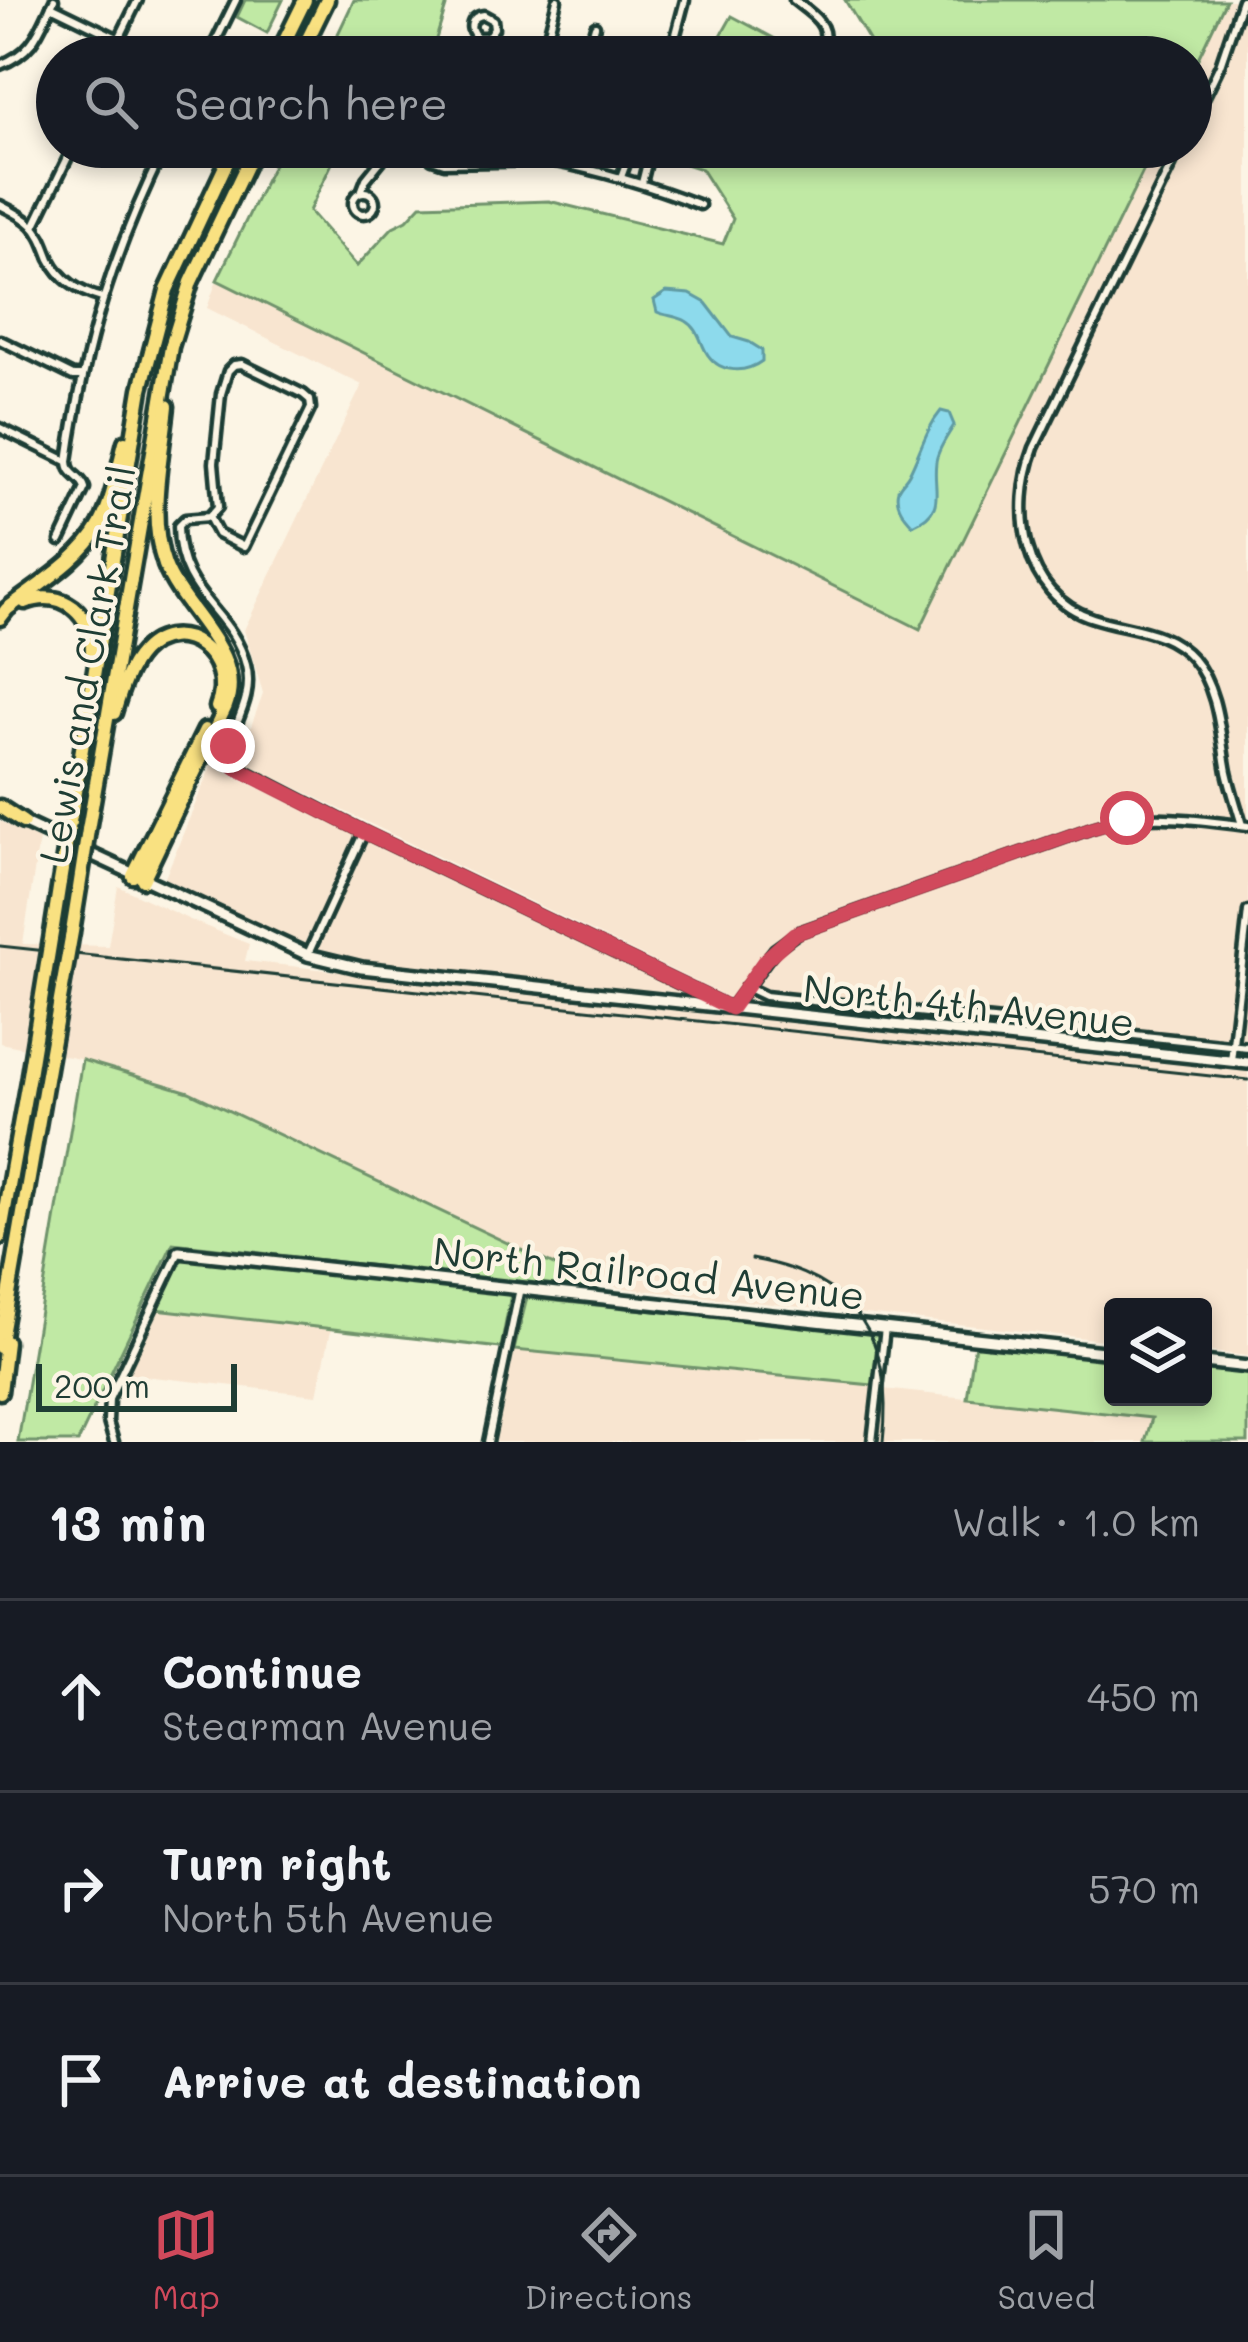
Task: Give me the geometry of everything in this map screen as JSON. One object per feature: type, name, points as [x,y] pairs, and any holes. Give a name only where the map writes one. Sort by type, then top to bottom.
[{"type":"highway","points":[[288,36],[305,0]]},
{"type":"highway","points":[[309,36],[327,0]]},
{"type":"highway","name":"Lewis and Clark Trail","points":[[0,1237],[141,389],[167,290],[224,168]]},
{"type":"highway","name":"Lewis and Clark Trail","points":[[0,1347],[166,370],[191,282],[246,168]]},
{"type":"highway","points":[[138,878],[226,706],[232,682],[226,659],[171,578],[158,539],[156,513],[176,324]]},
{"type":"highway","points":[[0,618],[93,536],[107,506],[141,389]]},
{"type":"highway","points":[[0,635],[8,614],[27,601],[49,597],[70,604],[82,614],[92,635],[91,698]]},
{"type":"highway","points":[[102,748],[121,691],[145,650],[165,639],[180,638],[212,656],[222,676],[219,704],[138,878]]},
{"type":"highway","points":[[0,809],[22,822]]},
{"type":"highway","points":[[0,1193],[16,1144]]},
{"type":"highway","points":[[0,1392],[17,1245]]},
{"type":"main road","name":"North 4th Avenue","points":[[22,822],[308,955],[362,968],[1248,1063]]},
{"type":"main road","name":"North Railroad Avenue","points":[[179,1252],[1104,1351]]},
{"type":"main road","points":[[1212,1363],[1248,1367]]},
{"type":"street","points":[[120,36],[138,0]]},
{"type":"street","points":[[218,36],[236,0]]},
{"type":"street","points":[[547,36],[556,0]]},
{"type":"street","points":[[676,36],[685,0]]},
{"type":"street","points":[[794,0],[824,26],[824,36]]},
{"type":"street","points":[[1212,82],[1243,0]]},
{"type":"street","points":[[0,64],[28,49],[53,3],[114,36]]},
{"type":"street","points":[[592,36],[595,26]]},
{"type":"street","points":[[34,227],[63,168]]},
{"type":"street","points":[[60,541],[85,488],[71,474],[68,461],[82,376],[102,298],[155,168]]},
{"type":"street","points":[[362,192],[375,168]]},
{"type":"street","points":[[579,168],[642,183],[700,205]]},
{"type":"street","points":[[620,178],[624,168]]},
{"type":"street","points":[[642,183],[646,168]]},
{"type":"street","points":[[208,517],[218,534],[237,548],[244,547],[311,408],[303,394],[242,364],[228,370],[221,394],[214,463],[216,511],[208,517],[185,519],[178,526],[178,550],[189,578],[244,657],[249,685],[244,710],[226,750],[230,763],[731,1008],[775,949],[794,934],[1127,818],[1245,825],[1227,770],[1213,698],[1196,662],[1162,635],[1096,619],[1062,602],[1032,561],[1022,514],[1034,448],[1170,168]]},
{"type":"street","points":[[0,205],[34,227],[64,279],[102,298]]},
{"type":"street","points":[[0,340],[73,376],[82,376]]},
{"type":"street","points":[[1,432],[68,461]]},
{"type":"street","points":[[308,955],[364,832]]},
{"type":"street","points":[[1231,1061],[1248,911]]},
{"type":"street","points":[[746,987],[762,996],[1248,1048]]},
{"type":"street","points":[[1087,1046],[1089,1030]]},
{"type":"street","points":[[114,1442],[109,1400],[179,1252]]},
{"type":"street","points":[[488,1442],[520,1288]]},
{"type":"street","points":[[872,1442],[885,1328]]},
{"type":"shaded area","points":[[1226,0],[1248,0],[1248,1053],[729,998],[239,760],[263,693],[244,630],[362,385],[207,308],[217,280],[920,628],[1145,168],[1212,168],[1209,36]]},
{"type":"shaded area","points":[[211,766],[359,833],[305,949],[196,900],[164,880]]},
{"type":"shaded area","points":[[0,821],[39,840],[23,944],[108,946],[118,886],[249,944],[245,961],[1248,1071],[1248,1356],[1212,1352],[1212,1298],[1104,1298],[1104,1340],[596,1285],[189,1092],[79,1059],[0,1043]]},
{"type":"shaded area","points":[[366,838],[677,988],[680,994],[674,998],[360,964],[314,953]]},
{"type":"shaded area","points":[[156,1309],[331,1330],[317,1395],[125,1374]]},
{"type":"shaded area","points":[[514,1350],[873,1385],[867,1442],[495,1442]]},
{"type":"shaded area","points":[[883,1389],[1153,1418],[1145,1442],[877,1442]]},
{"type":"green space","points":[[245,0],[283,0],[267,33],[237,17]]},
{"type":"green space","points":[[354,0],[448,0],[437,36],[337,36]]},
{"type":"green space","points":[[845,0],[1226,0],[1209,36],[866,36]]},
{"type":"green space","points":[[732,16],[770,36],[721,36]]},
{"type":"green space","points":[[272,168],[330,168],[309,211],[357,266],[421,205],[549,201],[723,244],[733,219],[698,168],[1145,168],[920,629],[217,280]]},
{"type":"green space","points":[[82,1060],[189,1092],[596,1285],[589,1290],[173,1243],[78,1442],[18,1442]]},
{"type":"green space","points":[[181,1258],[511,1294],[501,1348],[156,1309]]},
{"type":"green space","points":[[527,1298],[879,1334],[873,1385],[514,1350]]},
{"type":"green space","points":[[975,1344],[1104,1358],[1104,1406],[1212,1406],[1212,1370],[1248,1374],[1248,1442],[1145,1442],[1152,1418],[967,1398]]},
{"type":"water","points":[[666,292],[690,294],[706,303],[732,337],[762,350],[762,361],[734,370],[713,361],[691,324],[657,312],[654,300]]},
{"type":"water","points":[[941,411],[949,413],[954,425],[937,457],[935,506],[913,525],[899,505],[898,490]]},
{"type":"railway","points":[[0,946],[1248,1080]]},
{"type":"railway","points":[[752,1259],[818,1281],[861,1319],[882,1373],[883,1442]]},
{"type":"route","points":[[228,746],[227,759],[235,767],[731,1008],[765,960],[794,934],[1127,818]]}]
